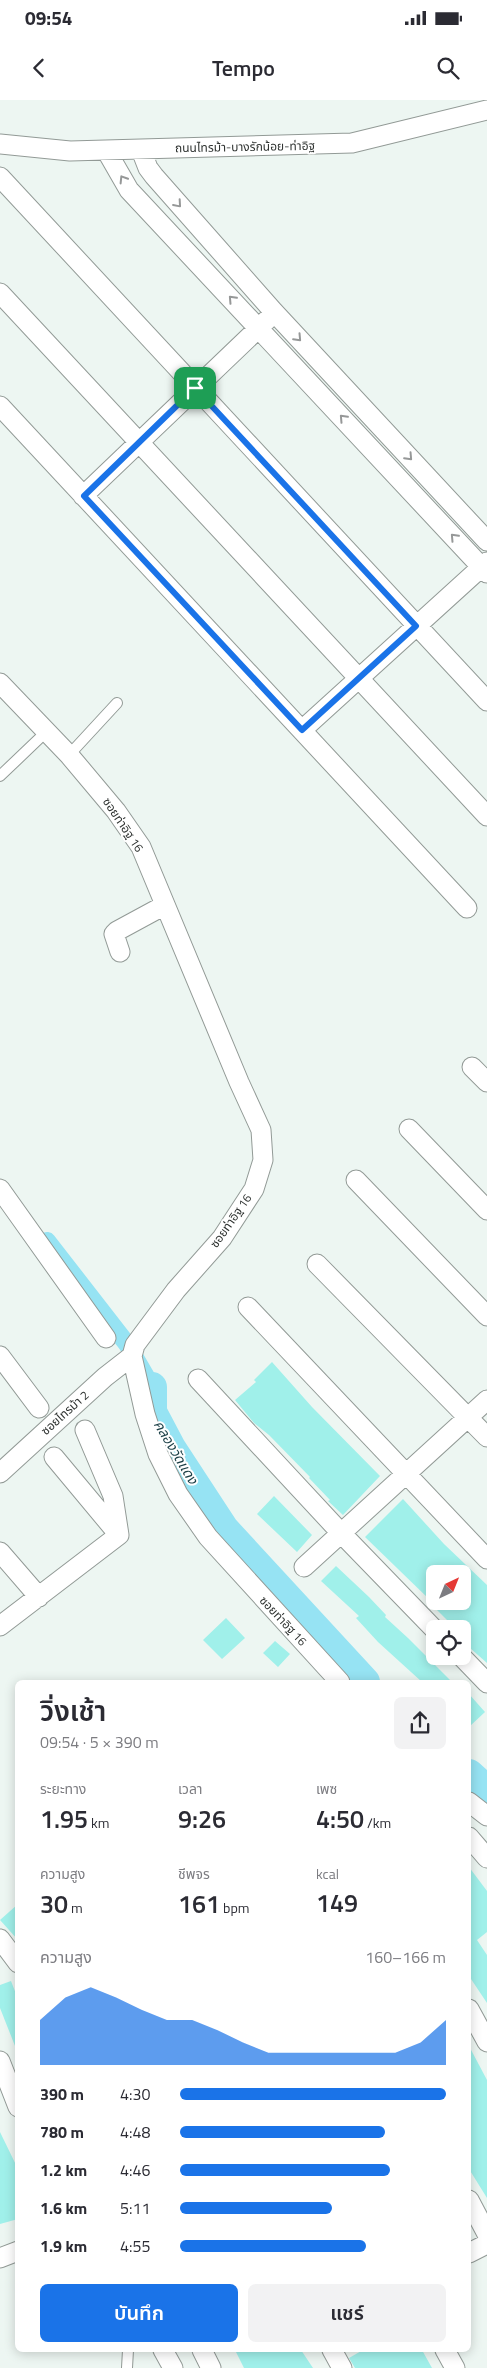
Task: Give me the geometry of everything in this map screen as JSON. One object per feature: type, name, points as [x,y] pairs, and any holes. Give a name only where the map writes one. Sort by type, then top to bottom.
[{"type":"street","name":"ถนนไทรม้า-บางรักน้อย-ท่าอิฐ","points":[[0,144],[70,150],[141,150],[352,143],[487,110]]},
{"type":"street","points":[[106,150],[129,190],[485,567],[416,626],[302,730]]},
{"type":"street","points":[[141,150],[154,176],[274,312],[487,541]]},
{"type":"street","points":[[0,177],[487,701]]},
{"type":"street","points":[[0,293],[487,816]]},
{"type":"street","points":[[84,496],[274,312]]},
{"type":"street","points":[[0,406],[467,908]]},
{"type":"street","name":"ซอยท่าอิฐ 16","points":[[0,683],[69,755],[116,811],[141,848],[261,1130],[263,1160],[254,1189],[222,1238],[176,1290],[135,1345],[132,1356],[144,1414],[158,1454],[178,1494],[208,1538],[338,1680]]},
{"type":"street","points":[[120,952],[114,940],[114,934],[117,930],[165,905]]},
{"type":"street","points":[[472,1067],[487,1082]]},
{"type":"street","points":[[409,1130],[487,1210]]},
{"type":"street","points":[[356,1180],[487,1316]]},
{"type":"street","points":[[1,1191],[106,1338]]},
{"type":"street","points":[[317,1264],[487,1437]]},
{"type":"street","points":[[248,1307],[487,1559]]},
{"type":"street","points":[[0,1356],[39,1408]]},
{"type":"street","name":"ซอยไทรม้า 2","points":[[0,1473],[105,1377],[132,1356]]},
{"type":"street","points":[[198,1379],[341,1533],[426,1621]]},
{"type":"street","points":[[304,1567],[487,1400]]},
{"type":"street","points":[[85,1430],[113,1496],[120,1535]]},
{"type":"street","points":[[54,1457],[120,1535]]},
{"type":"street","points":[[0,1626],[120,1535]]},
{"type":"street","points":[[0,1552],[39,1597]]},
{"type":"street","points":[[470,1665],[487,1683]]},
{"type":"street","points":[[471,1804],[487,1816]]},
{"type":"street","points":[[471,1839],[487,1858]]},
{"type":"street","points":[[0,1939],[15,1959]]},
{"type":"street","points":[[471,2013],[487,2042]]},
{"type":"street","points":[[0,2061],[15,2100]]},
{"type":"street","points":[[471,2204],[487,2234]]},
{"type":"street","points":[[471,2252],[487,2244]]},
{"type":"street","points":[[0,2258],[15,2252]]},
{"type":"street","points":[[164,2352],[173,2368]]},
{"type":"street","points":[[203,2352],[211,2368]]},
{"type":"street","points":[[333,2352],[342,2368]]},
{"type":"street","points":[[446,2352],[455,2368]]},
{"type":"lane","points":[[69,755],[118,703]]},
{"type":"lane","points":[[0,776],[46,732]]},
{"type":"lane","points":[[127,2368],[128,2352]]},
{"type":"building","points":[[272,1362],[312,1407],[380,1476],[343,1515],[328,1501],[330,1500],[310,1477],[269,1435],[254,1423],[235,1400],[256,1382],[254,1380]]},
{"type":"building","points":[[274,1496],[312,1535],[297,1552],[257,1514]]},
{"type":"building","points":[[403,1499],[466,1565],[426,1565],[426,1596],[365,1537]]},
{"type":"building","points":[[336,1566],[426,1656],[426,1665],[435,1665],[450,1680],[420,1680],[378,1642],[356,1618],[359,1616],[321,1581]]},
{"type":"building","points":[[471,1570],[487,1585],[487,1663],[471,1649],[471,1620],[447,1620],[437,1610],[471,1610]]},
{"type":"building","points":[[226,1618],[245,1638],[222,1659],[203,1640]]},
{"type":"building","points":[[275,1641],[290,1654],[278,1667],[263,1653]]},
{"type":"building","points":[[471,1696],[485,1712],[471,1725]]},
{"type":"building","points":[[471,1870],[487,1891],[487,1932],[477,1940],[487,1955],[487,2003],[471,1979]]},
{"type":"building","points":[[15,1907],[15,1937],[0,1920]]},
{"type":"building","points":[[11,1981],[15,1991],[15,2046],[0,2008],[0,1985]]},
{"type":"building","points":[[471,2050],[487,2080],[487,2198],[471,2172]]},
{"type":"building","points":[[0,2132],[15,2163],[15,2220],[0,2224]]},
{"type":"building","points":[[236,2352],[302,2352],[313,2368],[244,2368]]},
{"type":"building","points":[[360,2352],[423,2352],[432,2368],[355,2368],[349,2358]]},
{"type":"waterway","name":"คลองวัดแดง","points":[[47,1241],[127,1344],[152,1387]]},
{"type":"waterway","name":"คลองวัดแดง","points":[[152,1387],[152,1412],[171,1448],[224,1529],[363,1680]]},
{"type":"waterway","name":"คลองวัดแดง","points":[[471,1776],[487,1790]]},
{"type":"route","points":[[195,388],[416,626],[302,730],[84,496],[195,388]]}]
